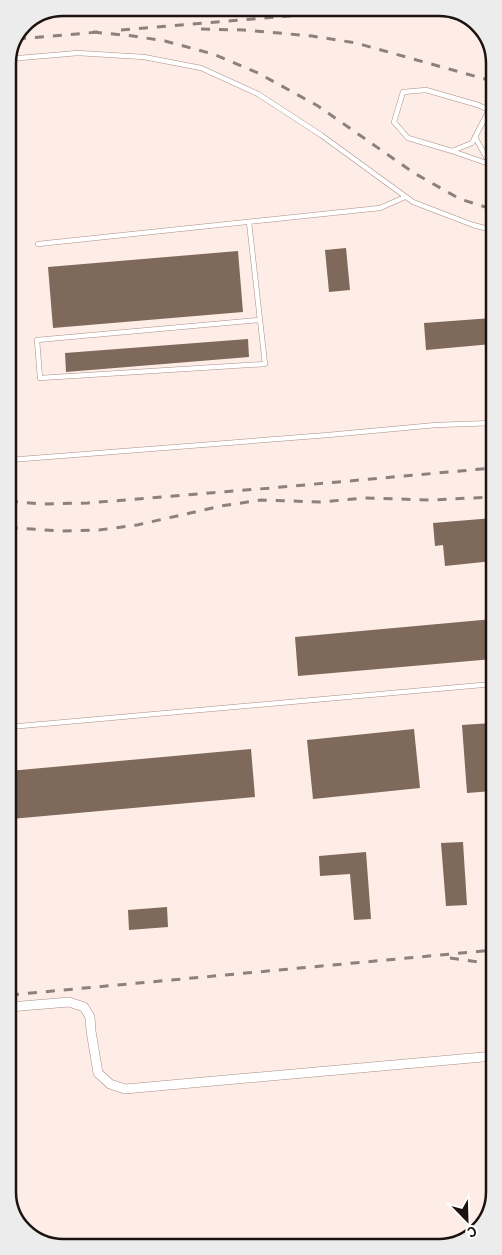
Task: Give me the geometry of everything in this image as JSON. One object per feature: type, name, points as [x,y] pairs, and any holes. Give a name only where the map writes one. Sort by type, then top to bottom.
[{"type":"street","points":[[16,1006],[69,1002],[84,1008],[90,1017],[98,1073],[110,1084],[125,1089],[486,1057]]},
{"type":"lane","points":[[16,58],[78,53],[144,57],[201,68],[258,94],[321,136],[413,202],[486,228]]},
{"type":"lane","points":[[486,108],[478,104],[426,90],[403,92],[394,122],[408,138],[486,163]]},
{"type":"lane","points":[[452,151],[472,143],[486,117]]},
{"type":"lane","points":[[475,137],[486,156]]},
{"type":"lane","points":[[38,244],[380,208],[405,197]]},
{"type":"lane","points":[[249,222],[265,364],[40,378],[37,340],[260,320]]},
{"type":"lane","points":[[16,459],[328,435],[436,424],[486,423]]},
{"type":"lane","points":[[16,726],[486,685]]},
{"type":"building","points":[[346,248],[350,290],[329,292],[325,250]]},
{"type":"building","points":[[238,251],[243,312],[53,328],[48,267]]},
{"type":"building","points":[[486,318],[486,345],[426,350],[424,323]]},
{"type":"building","points":[[248,339],[249,357],[66,372],[65,353]]},
{"type":"building","points":[[486,519],[486,562],[445,566],[443,545],[435,546],[433,523]]},
{"type":"building","points":[[486,620],[486,660],[298,676],[295,637]]},
{"type":"building","points":[[486,723],[486,792],[467,793],[462,725]]},
{"type":"building","points":[[414,729],[420,788],[313,799],[307,740]]},
{"type":"building","points":[[251,749],[255,797],[16,819],[16,770]]},
{"type":"building","points":[[463,842],[467,905],[446,906],[441,843]]},
{"type":"building","points":[[366,852],[371,919],[354,920],[350,874],[320,876],[319,856]]},
{"type":"building","points":[[167,907],[168,927],[129,930],[128,910]]},
{"type":"railway","points":[[121,30],[290,16]]},
{"type":"railway","points":[[201,29],[244,30],[312,36],[356,43],[486,79]]},
{"type":"railway","points":[[93,32],[165,41],[213,54],[258,73],[318,106],[414,173],[460,199],[486,207]]},
{"type":"railway","points":[[24,38],[99,32]]},
{"type":"railway","points":[[16,502],[41,504],[88,503],[486,469]]},
{"type":"railway","points":[[16,528],[61,531],[99,530],[137,525],[221,506],[261,500],[320,502],[366,498],[430,500],[486,497]]},
{"type":"railway","points":[[16,994],[486,951]]},
{"type":"railway","points":[[450,958],[486,963]]}]
